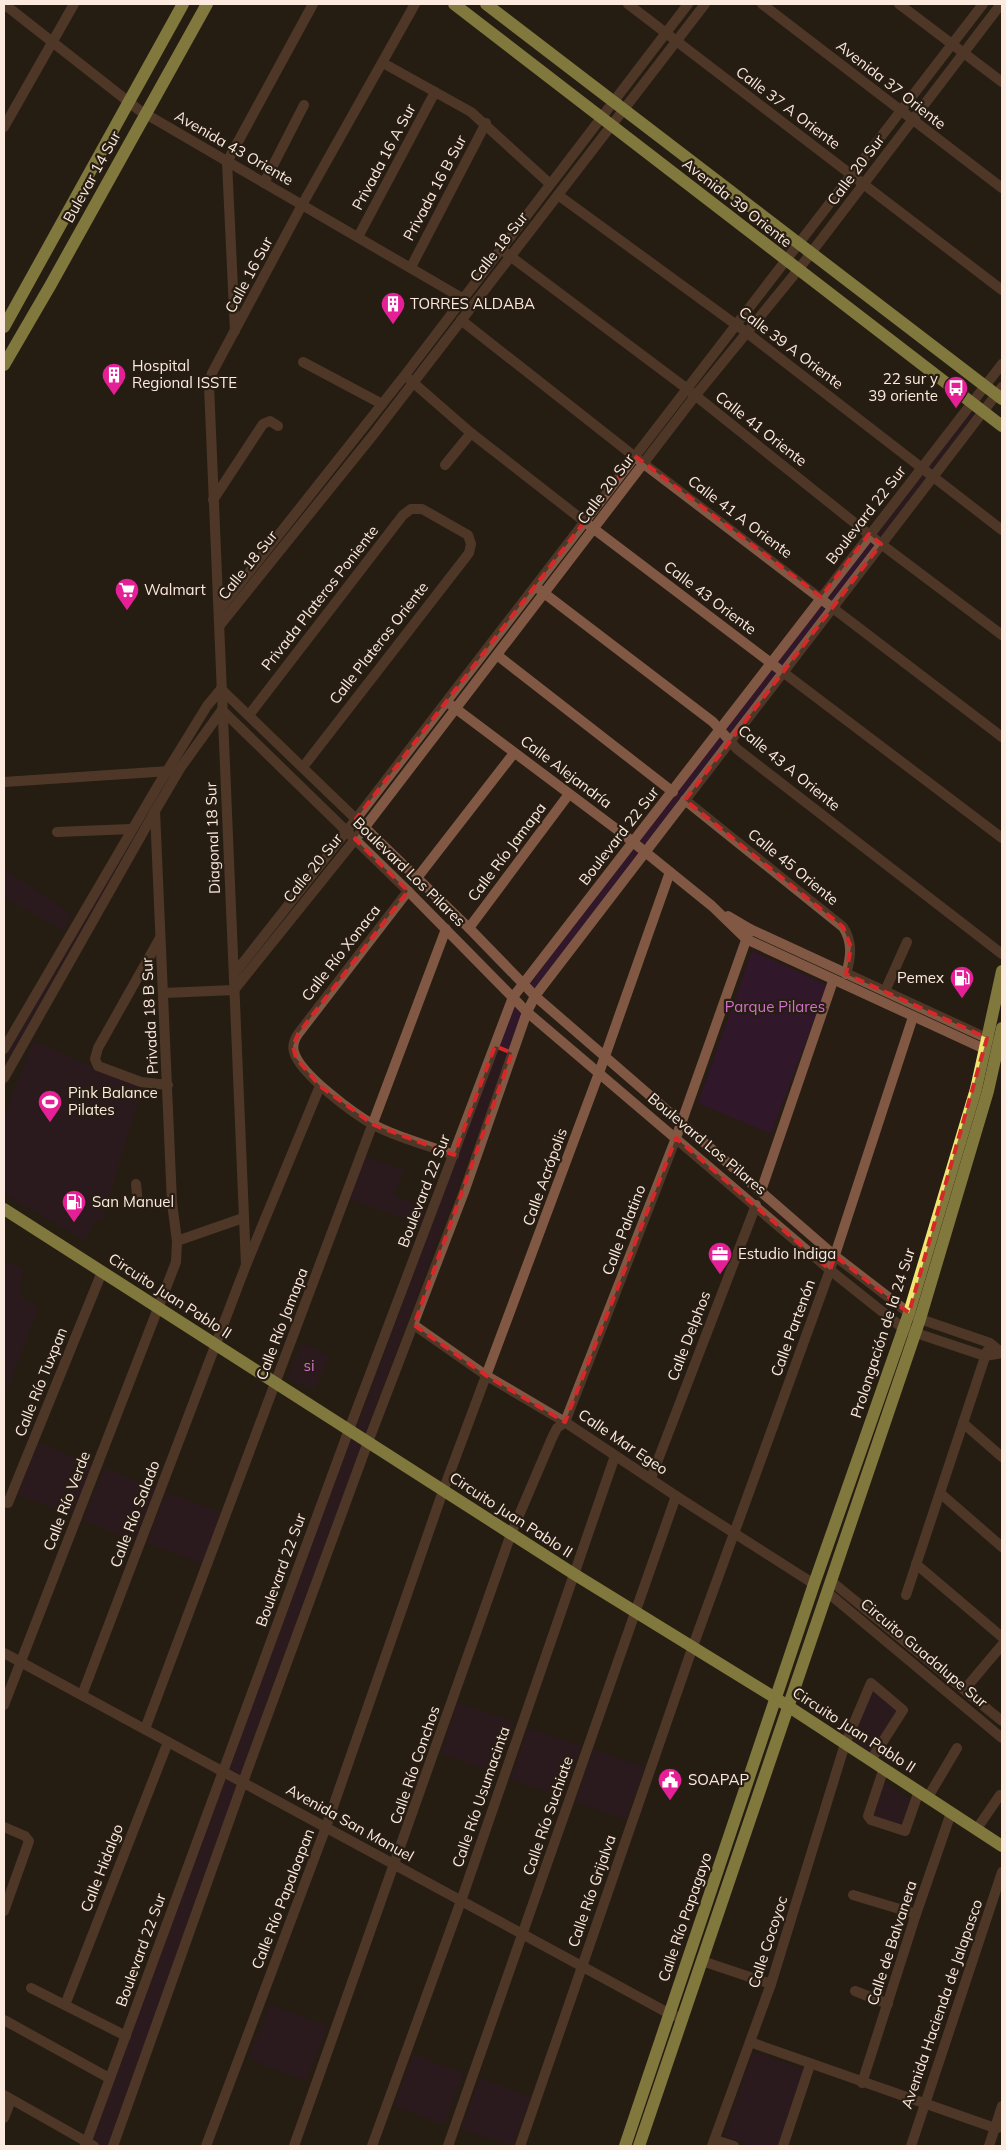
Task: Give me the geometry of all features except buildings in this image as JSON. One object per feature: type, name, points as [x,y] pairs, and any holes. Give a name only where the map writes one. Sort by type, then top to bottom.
[{"type":"main road","name":"Bulevar 14 Sur","points":[[4,327],[183,4]]},
{"type":"main road","name":"Bulevar 14 Sur","points":[[4,364],[207,4]]},
{"type":"main road","name":"Avenida 39 Oriente","points":[[454,4],[611,127],[1002,426]]},
{"type":"main road","name":"Avenida 39 Oriente","points":[[486,4],[811,254],[985,386],[1000,394]]},
{"type":"main road","name":"Prolongación de la 24 Sur","points":[[995,1048],[1002,971]]},
{"type":"main road","name":"Prolongación de la 24 Sur","points":[[777,1699],[814,1584],[915,1316],[976,1089],[1002,1028]]},
{"type":"main road","name":"Circuito Juan Pablo II","points":[[4,1209],[443,1491],[634,1612],[693,1646],[777,1699],[1002,1846]]},
{"type":"main road","name":"Prolongación de la 24 Sur","points":[[789,1707],[829,1587],[909,1331]]},
{"type":"main road","name":"Calle Río Papagayo","points":[[625,2146],[777,1699]]},
{"type":"main road","name":"Calle Río Papagayo","points":[[639,2146],[789,1707]]},
{"type":"street","name":"Avenida 43 Oriente","points":[[4,4],[128,102],[146,114],[462,298]]},
{"type":"street","points":[[4,127],[74,4]]},
{"type":"street","points":[[227,162],[312,4]]},
{"type":"street","name":"Calle 16 Sur","points":[[236,332],[302,205],[415,4]]},
{"type":"street","name":"Calle 37 A Oriente","points":[[628,4],[1002,290]]},
{"type":"street","name":"Calle 18 Sur","points":[[220,625],[373,435],[462,298],[688,4]]},
{"type":"street","name":"Calle 18 Sur","points":[[220,609],[382,404],[409,379],[461,320],[511,258],[705,4]]},
{"type":"street","name":"Avenida 37 Oriente","points":[[762,4],[912,121],[1002,188]]},
{"type":"street","points":[[900,4],[1002,82]]},
{"type":"street","name":"Calle 20 Sur","points":[[234,974],[356,819],[983,4]]},
{"type":"street","name":"Calle 20 Sur","points":[[234,990],[355,840],[695,396],[865,185],[1001,4]]},
{"type":"street","points":[[383,63],[471,112],[486,123],[549,183]]},
{"type":"street","name":"Privada 16 A Sur","points":[[358,237],[435,92]]},
{"type":"street","points":[[264,183],[304,105]]},
{"type":"street","name":"Privada 16 B Sur","points":[[411,267],[486,123]]},
{"type":"street","name":"Calle 16 Sur","points":[[227,162],[236,332]]},
{"type":"street","name":"Calle 39 A Oriente","points":[[558,195],[746,332],[1002,530]]},
{"type":"street","name":"Calle 41 Oriente","points":[[500,249],[686,388],[881,544],[1002,635]]},
{"type":"street","name":"Calle 41 A Oriente","points":[[461,320],[644,464],[1002,737]]},
{"type":"street","name":"Diagonal 18 Sur","points":[[216,1344],[246,1265],[242,1218],[234,974],[222,710],[220,609],[213,500],[209,385],[212,373],[236,332]]},
{"type":"street","points":[[303,362],[382,404]]},
{"type":"street","name":"Boulevard 22 Sur","points":[[89,2145],[109,2078],[513,997],[721,731],[869,534],[1002,364]]},
{"type":"street","name":"Calle 43 Oriente","points":[[409,379],[471,433],[594,529],[1002,838]]},
{"type":"street","name":"Boulevard 22 Sur","points":[[113,2146],[243,1782],[368,1442],[414,1325],[527,1012],[535,996],[982,411],[1000,394]]},
{"type":"street","points":[[213,500],[263,424],[270,421],[278,426]]},
{"type":"street","points":[[364,429],[373,435]]},
{"type":"street","points":[[444,465],[471,433]]},
{"type":"street","name":"Privada Plateros Poniente","points":[[249,715],[403,515],[411,509],[422,509]]},
{"type":"street","name":"Calle Plateros Oriente","points":[[303,767],[468,553],[471,544],[468,535],[422,509]]},
{"type":"street","name":"Calle 43 A Oriente","points":[[534,586],[713,722],[729,743],[1002,954]]},
{"type":"street","points":[[497,655],[673,792]]},
{"type":"street","points":[[4,1049],[166,772],[207,706],[222,689]]},
{"type":"street","name":"Boulevard Los Pilares","points":[[222,689],[469,928],[535,996],[835,1256],[915,1316],[990,1343]]},
{"type":"street","name":"Calle Alejandría","points":[[447,701],[633,842],[712,906],[746,940],[913,1018],[995,1048]]},
{"type":"street","points":[[4,1078],[181,767],[222,710]]},
{"type":"street","name":"Boulevard Los Pilares","points":[[222,710],[408,891],[527,1012],[756,1205],[830,1270],[909,1331]]},
{"type":"street","points":[[417,878],[514,753]]},
{"type":"street","points":[[4,782],[166,772],[181,767]]},
{"type":"street","name":"Calle Río Jamapa","points":[[469,928],[569,794]]},
{"type":"street","name":"Calle 45 Oriente","points":[[685,800],[843,927],[850,937],[851,947],[846,974]]},
{"type":"street","name":"Privada 18 B Sur","points":[[155,811],[172,1203],[177,1241],[174,1269],[159,1307]]},
{"type":"street","points":[[57,832],[132,829]]},
{"type":"street","name":"Calle Acrópolis","points":[[443,1491],[600,1073],[670,872]]},
{"type":"street","name":"Calle Río Xonaca","points":[[320,1086],[296,1058],[294,1046],[298,1034],[408,891]]},
{"type":"street","name":"Calle Alejandría","points":[[712,906],[750,929],[885,991],[995,1048]]},
{"type":"street","name":"Calle Río Jamapa","points":[[145,1729],[374,1125],[446,929]]},
{"type":"street","name":"Calle Palatino","points":[[511,1534],[552,1438],[557,1428],[566,1422],[676,1138],[750,929]]},
{"type":"street","points":[[160,937],[98,1048],[95,1059],[98,1066],[131,1080],[168,1085]]},
{"type":"street","points":[[885,991],[907,942]]},
{"type":"street","points":[[761,1191],[833,981]]},
{"type":"street","points":[[164,993],[234,990]]},
{"type":"street","name":"Calle Partenón","points":[[693,1646],[835,1256],[913,1018]]},
{"type":"street","points":[[246,1265],[320,1086],[374,1125],[454,1155]]},
{"type":"street","points":[[136,1184],[138,1204],[172,1203]]},
{"type":"street","name":"Calle Delphos","points":[[651,1478],[756,1205]]},
{"type":"street","points":[[177,1241],[242,1218]]},
{"type":"street","name":"Calle Río Tuxpan","points":[[8,1503],[102,1272]]},
{"type":"street","name":"Calle Río Verde","points":[[4,1705],[159,1307]]},
{"type":"street","name":"Calle Mar Egeo","points":[[414,1325],[487,1376],[566,1422],[676,1496],[814,1584]]},
{"type":"street","points":[[909,1331],[985,1356],[1002,1353]]},
{"type":"street","points":[[906,1595],[990,1343],[1002,1353]]},
{"type":"street","name":"Calle Río Salado","points":[[82,1695],[216,1344]]},
{"type":"street","points":[[963,1422],[1002,1457]]},
{"type":"street","name":"Calle Río Usumacinta","points":[[372,2146],[461,1901],[615,1456]]},
{"type":"street","name":"Calle Río Papaloapan","points":[[206,2146],[326,1827],[443,1491]]},
{"type":"street","points":[[940,1493],[1002,1548]]},
{"type":"street","name":"Calle Río Suchiate","points":[[448,2146],[676,1496]]},
{"type":"street","name":"Calle Río Conchos","points":[[294,2146],[396,1865],[511,1534]]},
{"type":"street","points":[[916,1564],[1002,1636]]},
{"type":"street","name":"Circuito Guadalupe Sur","points":[[829,1587],[939,1668],[1002,1721]]},
{"type":"street","name":"Circuito Guadalupe Sur","points":[[829,1587],[931,1679],[1002,1738]]},
{"type":"street","points":[[965,1689],[1002,1645]]},
{"type":"street","name":"Calle Río Grijalva","points":[[520,2146],[693,1646]]},
{"type":"street","name":"Avenida San Manuel","points":[[4,1653],[682,2019]]},
{"type":"street","points":[[931,1679],[939,1668]]},
{"type":"street","name":"Calle Cocoyoc","points":[[714,2143],[771,1984],[845,1744],[869,1685],[873,1684],[903,1710],[871,1760]]},
{"type":"street","name":"Calle Hidalgo","points":[[65,2005],[168,1742]]},
{"type":"street","points":[[884,1768],[868,1816],[871,1820],[905,1831],[923,1794],[957,1748]]},
{"type":"street","points":[[976,1830],[1000,1795]]},
{"type":"street","name":"Calle de Balvanera","points":[[862,2082],[916,1914],[951,1813]]},
{"type":"street","points":[[4,1827],[26,1836],[29,1841],[29,1847],[4,1911]]},
{"type":"street","name":"Avenida Hacienda de Jalapasco","points":[[911,2146],[1002,1872]]},
{"type":"street","points":[[853,1895],[916,1914]]},
{"type":"street","points":[[702,1961],[771,1984]]},
{"type":"street","points":[[31,1988],[126,2036]]},
{"type":"street","points":[[855,1992],[888,2004]]},
{"type":"street","points":[[4,2020],[109,2078]]},
{"type":"street","points":[[750,2042],[810,2065],[999,2128]]},
{"type":"street","points":[[782,2146],[810,2065]]},
{"type":"street","points":[[4,2118],[7,2098],[89,2145]]},
{"type":"street","points":[[989,2146],[999,2128],[1002,2106]]},
{"type":"street","points":[[714,2143],[734,2146]]},
{"type":"highlighted area","points":[[635,456],[821,597],[869,534],[881,544],[685,800],[843,927],[851,947],[846,974],[987,1038],[909,1313],[835,1256],[830,1270],[676,1138],[565,1422],[487,1376],[414,1325],[512,1053],[495,1046],[454,1155],[374,1125],[320,1086],[296,1058],[293,1046],[298,1034],[408,891],[355,839],[365,827],[356,819]]},
{"type":"green space","points":[[971,410],[976,413],[535,992],[526,983]]},
{"type":"green space","points":[[149,803],[159,808],[13,1057],[6,1050]]},
{"type":"green space","points":[[4,869],[72,914],[64,931],[4,897]]},
{"type":"green space","name":"Parque Pilares","points":[[752,951],[827,985],[771,1134],[698,1103]]},
{"type":"green space","points":[[514,1003],[523,1015],[365,1434],[357,1427]]},
{"type":"green space","points":[[33,1041],[142,1088],[102,1221],[95,1220],[86,1241],[6,1195],[4,1192],[4,1117]]},
{"type":"green space","points":[[364,1156],[404,1170],[394,1195],[426,1208],[421,1225],[350,1199]]},
{"type":"green space","points":[[4,1261],[23,1269],[19,1296],[38,1307],[4,1399]]},
{"type":"green space","name":"si","points":[[303,1343],[330,1356],[314,1390],[287,1377]]},
{"type":"green space","points":[[347,1435],[366,1447],[113,2146],[85,2146]]},
{"type":"green space","points":[[38,1443],[93,1464],[73,1515],[18,1495]]},
{"type":"green space","points":[[104,1468],[155,1489],[134,1541],[83,1520]]},
{"type":"green space","points":[[166,1492],[223,1513],[203,1564],[147,1543]]},
{"type":"green space","points":[[872,1685],[901,1710],[870,1757],[852,1745]]},
{"type":"green space","points":[[457,1703],[514,1722],[497,1773],[441,1754]]},
{"type":"green space","points":[[528,1728],[581,1746],[563,1797],[511,1779]]},
{"type":"green space","points":[[593,1749],[645,1767],[626,1820],[575,1802]]},
{"type":"green space","points":[[882,1781],[914,1802],[905,1829],[870,1818]]},
{"type":"green space","points":[[270,2004],[328,2027],[306,2081],[248,2058]]},
{"type":"green space","points":[[753,2052],[806,2070],[780,2146],[752,2146],[724,2137]]},
{"type":"green space","points":[[413,2054],[464,2073],[444,2125],[394,2106]]},
{"type":"green space","points":[[480,2078],[531,2097],[513,2146],[461,2129]]},
{"type":"place","name":"TORRES ALDABA","points":[[393,325]]},
{"type":"place","name":"Hospital Regional ISSTE","points":[[114,396]]},
{"type":"place","name":"22 sur y 39 oriente","points":[[956,409]]},
{"type":"place","name":"Walmart","points":[[127,611]]},
{"type":"place","name":"Pemex","points":[[962,999]]},
{"type":"place","name":"Pink Balance Pilates","points":[[50,1123]]},
{"type":"place","name":"San Manuel","points":[[74,1223]]},
{"type":"place","name":"Estudio Indiga","points":[[720,1275]]},
{"type":"place","name":"SOAPAP","points":[[670,1801]]}]
